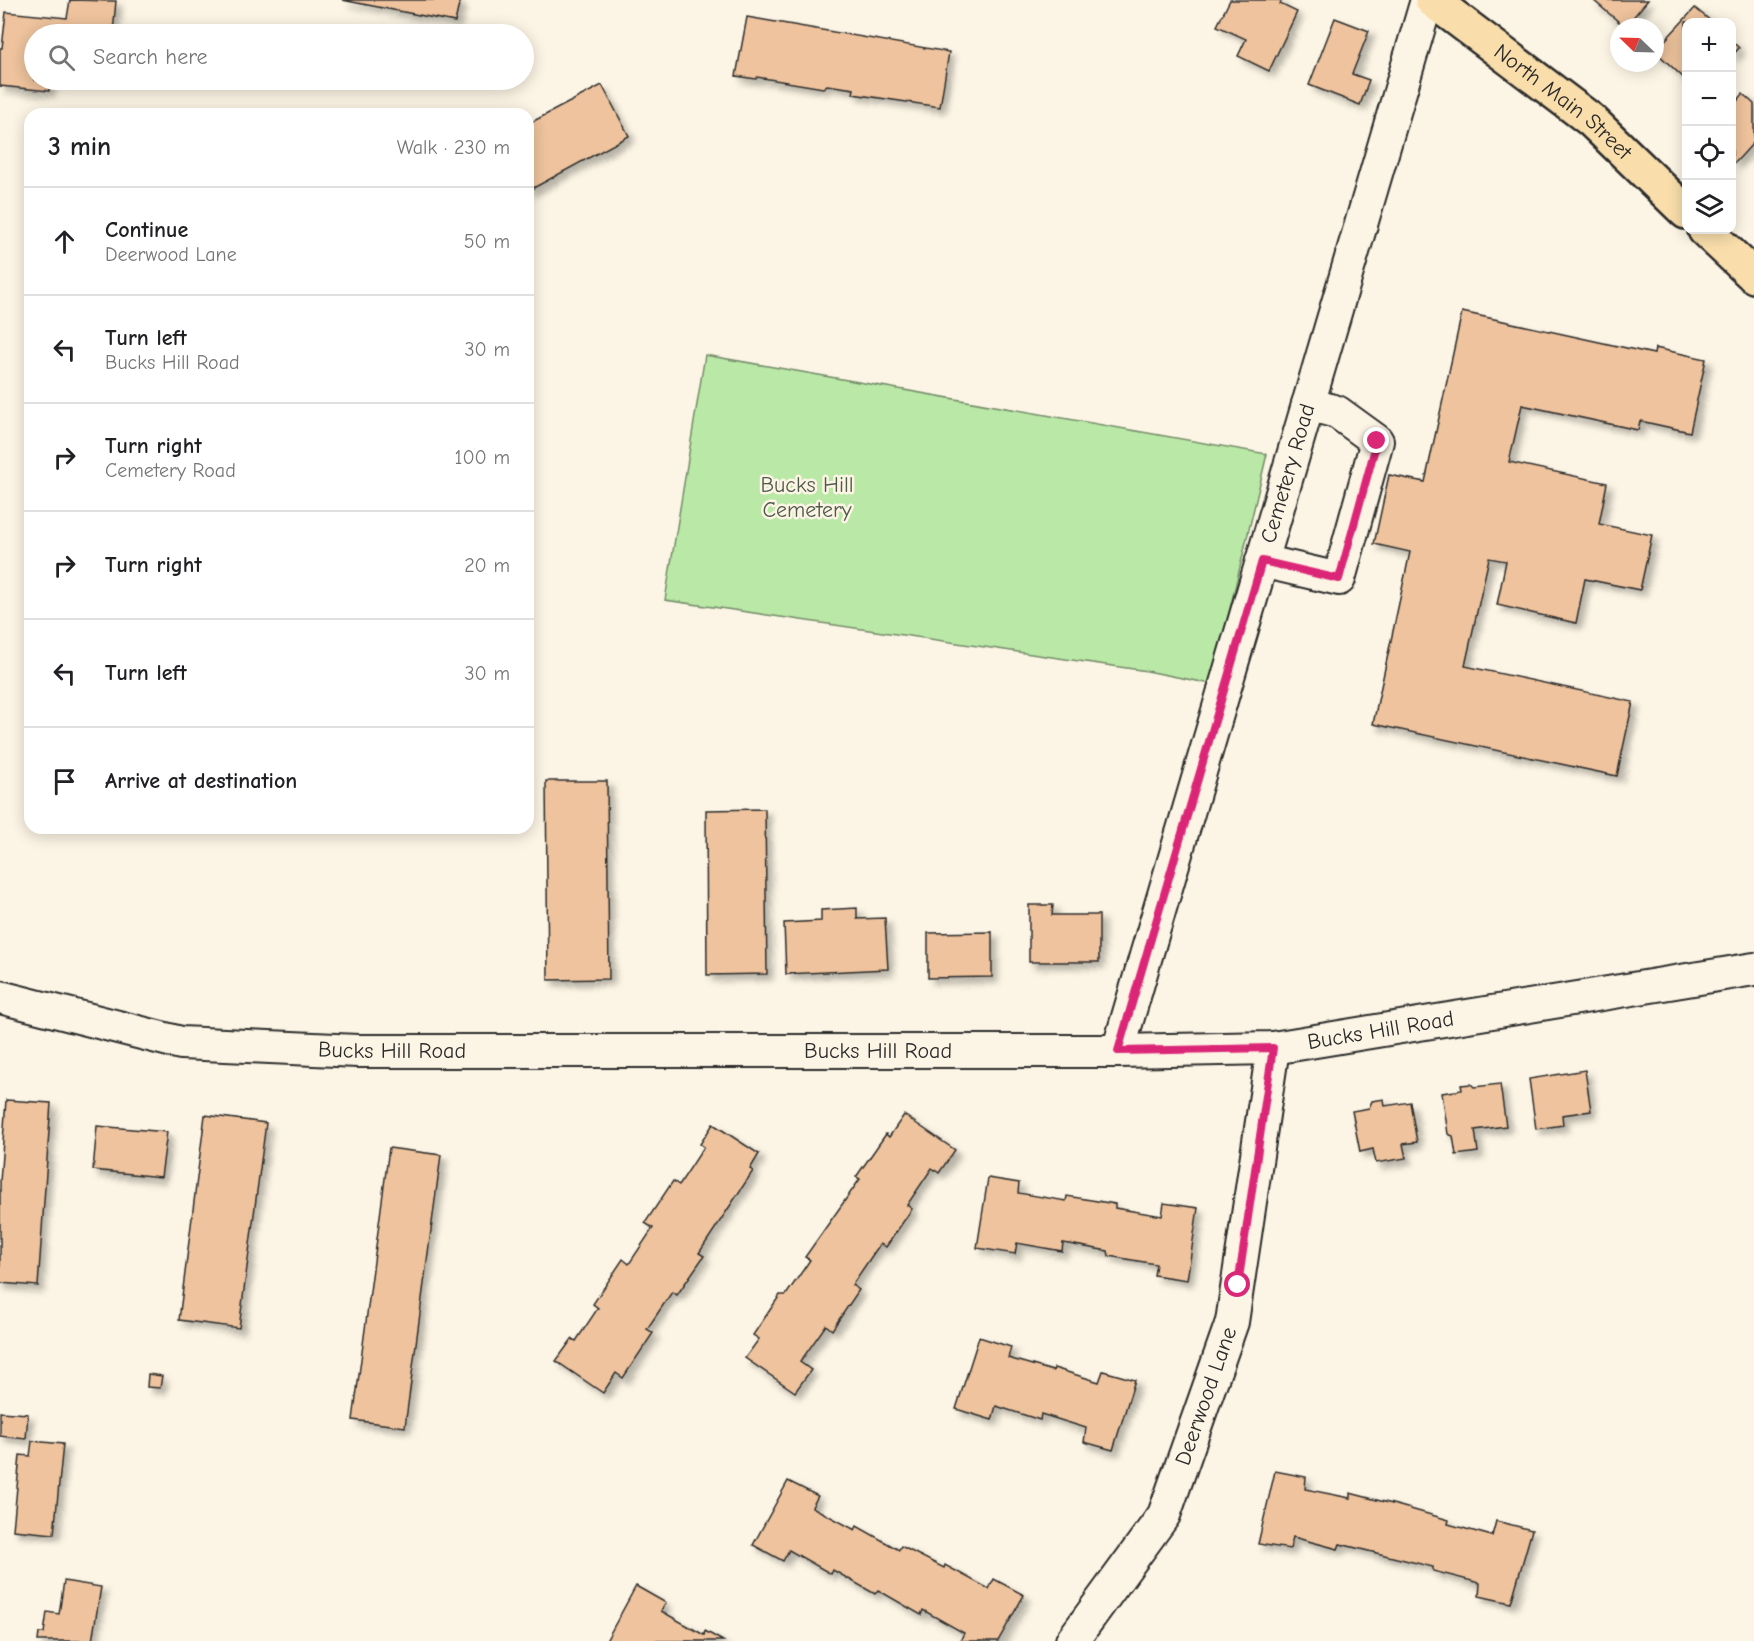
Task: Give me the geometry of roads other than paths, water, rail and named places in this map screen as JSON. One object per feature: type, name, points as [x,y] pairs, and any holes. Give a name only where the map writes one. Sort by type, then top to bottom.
[{"type":"main road","name":"North Main Street","points":[[1432,0],[1591,120],[1682,208]]},
{"type":"main road","points":[[1709,234],[1754,276]]},
{"type":"street","name":"Cemetery Road","points":[[1118,1051],[1427,0]]},
{"type":"street","points":[[1262,561],[1339,579],[1377,441],[1337,412],[1308,404]]},
{"type":"street","name":"Bucks Hill Road","points":[[0,996],[181,1043],[358,1051],[1118,1051],[1273,1048],[1754,969]]},
{"type":"street","name":"Deerwood Lane","points":[[1072,1641],[1164,1515],[1232,1322],[1273,1048]]},
{"type":"park label","name":"Bucks Hill Cemetery","points":[[807,498]]}]
